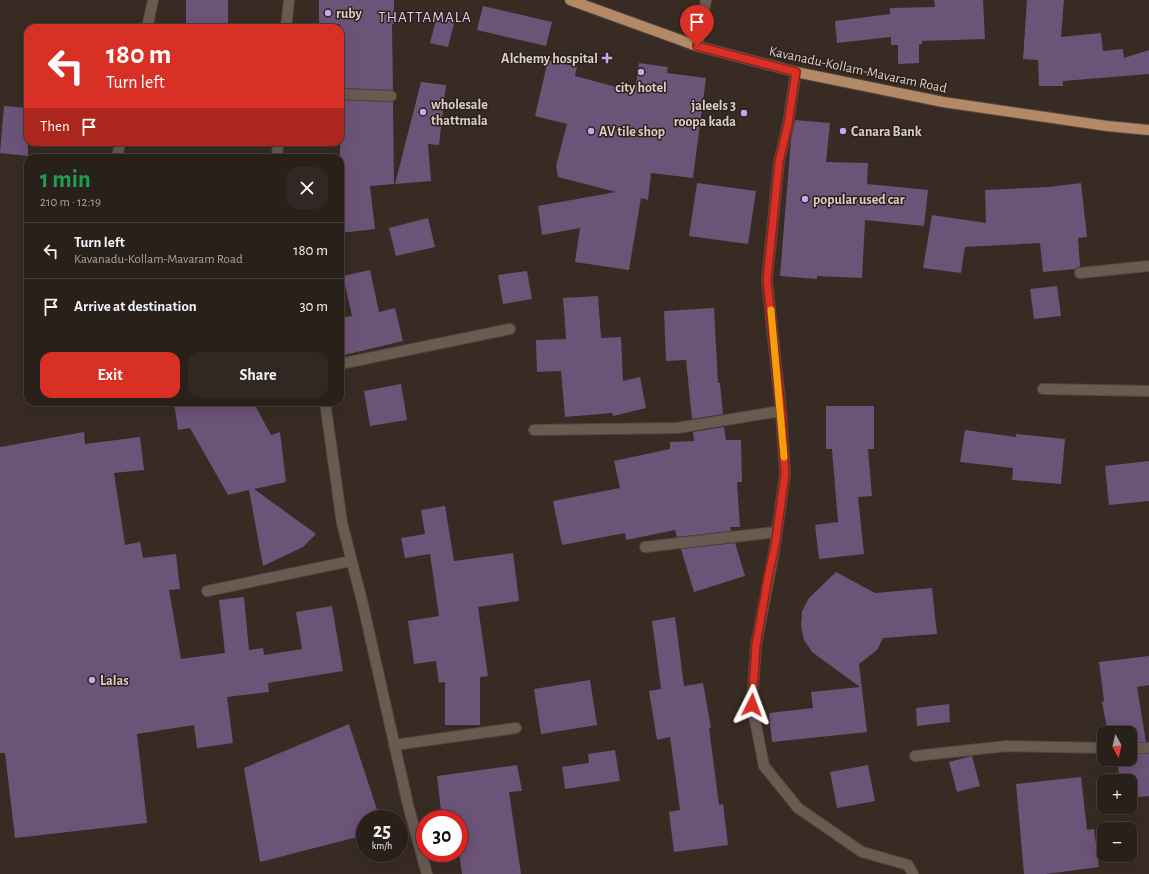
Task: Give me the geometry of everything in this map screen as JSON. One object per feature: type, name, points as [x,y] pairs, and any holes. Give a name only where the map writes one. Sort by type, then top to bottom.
[{"type":"main road","name":"Kavanadu-Kollam-Mavaram Road","points":[[570,0],[697,46],[796,72],[943,102],[1107,126],[1149,130]]},
{"type":"street","points":[[148,24],[153,0]]},
{"type":"street","points":[[286,24],[289,0]]},
{"type":"street","points":[[697,46],[706,0]]},
{"type":"street","points":[[796,72],[788,124],[779,162],[767,280],[781,411],[785,474],[775,546],[756,645],[752,705],[764,766],[798,808],[862,852],[908,865],[913,874]]},
{"type":"street","points":[[344,94],[391,96]]},
{"type":"street","points":[[1080,273],[1149,266]]},
{"type":"street","points":[[344,363],[510,329]]},
{"type":"street","points":[[1043,389],[1149,391]]},
{"type":"street","points":[[326,406],[342,522],[408,805],[427,874]]},
{"type":"street","points":[[534,430],[677,428],[781,411]]},
{"type":"street","points":[[645,547],[776,532]]},
{"type":"street","points":[[206,591],[351,561]]},
{"type":"street","points":[[394,745],[516,728]]},
{"type":"street","points":[[915,756],[1007,746],[1097,748]]},
{"type":"street","points":[[1137,748],[1149,748]]},
{"type":"building","points":[[186,0],[228,0],[228,24],[186,24]]},
{"type":"building","points":[[319,0],[394,0],[394,24],[392,24],[393,90],[344,88],[344,24],[319,24]]},
{"type":"building","points":[[934,0],[983,0],[985,39],[922,41],[922,44],[919,44],[919,63],[898,64],[898,45],[891,45],[891,37],[837,43],[835,21],[890,14],[890,8],[935,7]]},
{"type":"building","points":[[1027,0],[1064,0],[1061,37],[1101,33],[1103,51],[1123,49],[1124,58],[1149,50],[1149,74],[1063,81],[1063,86],[1039,86],[1038,60],[1023,59]]},
{"type":"building","points":[[483,6],[552,22],[546,46],[477,30]]},
{"type":"building","points":[[437,16],[455,20],[448,47],[430,43]]},
{"type":"building","points":[[548,60],[577,67],[575,76],[635,92],[639,63],[668,67],[667,73],[706,78],[693,178],[651,173],[648,200],[641,198],[629,270],[575,262],[580,228],[542,235],[538,206],[616,192],[558,177],[556,166],[567,124],[535,116]]},
{"type":"building","name":"wholesale thattmala","points":[[421,82],[446,85],[439,145],[428,144],[431,181],[395,184]]},
{"type":"building","points":[[344,100],[393,102],[394,184],[370,186],[375,229],[344,233],[344,154],[340,154],[340,146],[344,146]]},
{"type":"building","points":[[4,106],[24,108],[24,146],[28,146],[28,154],[24,154],[24,156],[0,153]]},
{"type":"building","points":[[795,120],[830,123],[826,162],[868,163],[867,184],[928,190],[924,226],[865,220],[862,278],[817,276],[817,279],[780,276],[791,139]]},
{"type":"building","points":[[697,183],[756,191],[748,244],[689,236]]},
{"type":"building","points":[[1081,183],[1087,237],[1078,238],[1080,266],[1075,269],[1043,272],[1040,243],[965,247],[961,273],[923,268],[932,215],[986,223],[985,190],[1049,187]]},
{"type":"building","points":[[428,218],[435,247],[396,256],[389,228]]},
{"type":"building","points":[[370,270],[379,312],[395,308],[403,341],[344,355],[344,317],[352,316],[344,276]]},
{"type":"building","points":[[527,271],[532,299],[503,304],[498,275]]},
{"type":"building","points":[[1057,286],[1061,316],[1034,319],[1030,289]]},
{"type":"building","points":[[598,296],[601,338],[621,337],[623,381],[640,377],[646,408],[613,416],[612,413],[565,417],[561,371],[537,372],[536,340],[566,339],[563,298]]},
{"type":"building","points":[[714,308],[718,383],[720,383],[723,414],[692,419],[686,360],[666,361],[664,311]]},
{"type":"building","points":[[401,384],[407,420],[370,426],[364,391]]},
{"type":"building","points":[[175,406],[255,406],[271,435],[280,432],[286,482],[254,489],[316,534],[303,547],[263,566],[249,490],[228,495],[190,428],[178,430]]},
{"type":"building","points":[[826,406],[874,406],[874,449],[868,449],[872,496],[858,497],[864,554],[819,559],[815,525],[838,522],[832,449],[826,449]]},
{"type":"building","points":[[724,427],[726,440],[741,440],[742,482],[737,482],[740,527],[730,527],[731,531],[677,537],[675,530],[626,540],[625,533],[562,545],[553,501],[620,488],[614,461],[670,449],[670,442],[694,441],[693,432]]},
{"type":"building","points":[[965,430],[1016,437],[1016,434],[1065,439],[1061,484],[1012,480],[1013,468],[960,462]]},
{"type":"building","points":[[84,432],[85,444],[140,437],[144,470],[114,473],[125,545],[140,542],[143,558],[176,554],[180,589],[169,590],[181,659],[225,653],[219,600],[244,597],[249,650],[263,648],[264,655],[302,649],[296,612],[332,606],[343,671],[268,683],[269,692],[227,697],[233,743],[197,748],[194,725],[137,734],[147,823],[15,838],[5,753],[0,753],[0,447]]},
{"type":"building","points":[[1149,461],[1149,501],[1109,505],[1105,466]]},
{"type":"building","points":[[445,506],[454,561],[513,553],[519,601],[478,607],[488,676],[480,677],[480,725],[445,725],[445,682],[439,683],[436,661],[414,664],[408,621],[439,616],[430,554],[405,558],[401,538],[425,534],[421,510]]},
{"type":"building","points":[[735,543],[745,576],[694,592],[681,549]]},
{"type":"building","points":[[836,572],[875,593],[932,588],[937,634],[883,638],[877,650],[859,664],[867,732],[772,742],[769,713],[813,708],[811,692],[860,687],[812,652],[804,640],[801,626],[802,611],[809,598]]},
{"type":"building","points":[[675,617],[684,686],[703,683],[711,728],[709,728],[719,805],[723,804],[728,845],[674,852],[669,812],[680,810],[670,737],[657,740],[649,691],[661,689],[652,621]]},
{"type":"building","points":[[1149,656],[1149,685],[1137,687],[1146,742],[1137,742],[1137,726],[1107,726],[1102,702],[1104,701],[1099,662]]},
{"type":"building","points":[[590,680],[597,725],[541,734],[534,689]]},
{"type":"building","points":[[949,704],[950,722],[917,726],[916,708]]},
{"type":"building","points":[[349,724],[377,810],[356,810],[356,837],[260,862],[244,768]]},
{"type":"building","points":[[615,750],[620,781],[565,789],[562,767],[589,763],[588,754]]},
{"type":"building","points":[[1137,754],[1149,754],[1149,796],[1137,797],[1137,774],[1119,774],[1118,766],[1137,766]]},
{"type":"building","points":[[972,756],[980,786],[957,792],[949,762]]},
{"type":"building","points":[[517,765],[522,791],[509,792],[521,874],[462,874],[460,862],[468,862],[468,810],[441,810],[437,776]]},
{"type":"building","points":[[868,765],[875,801],[837,808],[830,772]]},
{"type":"building","points":[[1081,777],[1087,830],[1094,829],[1097,862],[1098,862],[1099,867],[1046,874],[1024,874],[1016,784]]},
{"type":"slow traffic","points":[[771,310],[776,352],[784,457]]},
{"type":"place","name":"ruby","points":[[328,13]]},
{"type":"place","name":"Alchemy hospital","points":[[607,58]]},
{"type":"place","name":"city hotel","points":[[641,72]]},
{"type":"place","name":"wholesale thattmala","points":[[423,112]]},
{"type":"place","name":"jaleels 3 roopa kada","points":[[744,113]]},
{"type":"place","name":"AV tile shop","points":[[591,131]]},
{"type":"place","name":"Canara Bank","points":[[843,131]]},
{"type":"place","name":"popular used car","points":[[805,199]]},
{"type":"place","name":"Lalas","points":[[92,680]]},
{"type":"district","name":"THATTAMALA","points":[[425,17]]},
{"type":"route","points":[[697,46],[796,72],[788,124],[779,162],[767,280],[776,352],[785,474],[775,546],[756,645],[752,705]]}]
